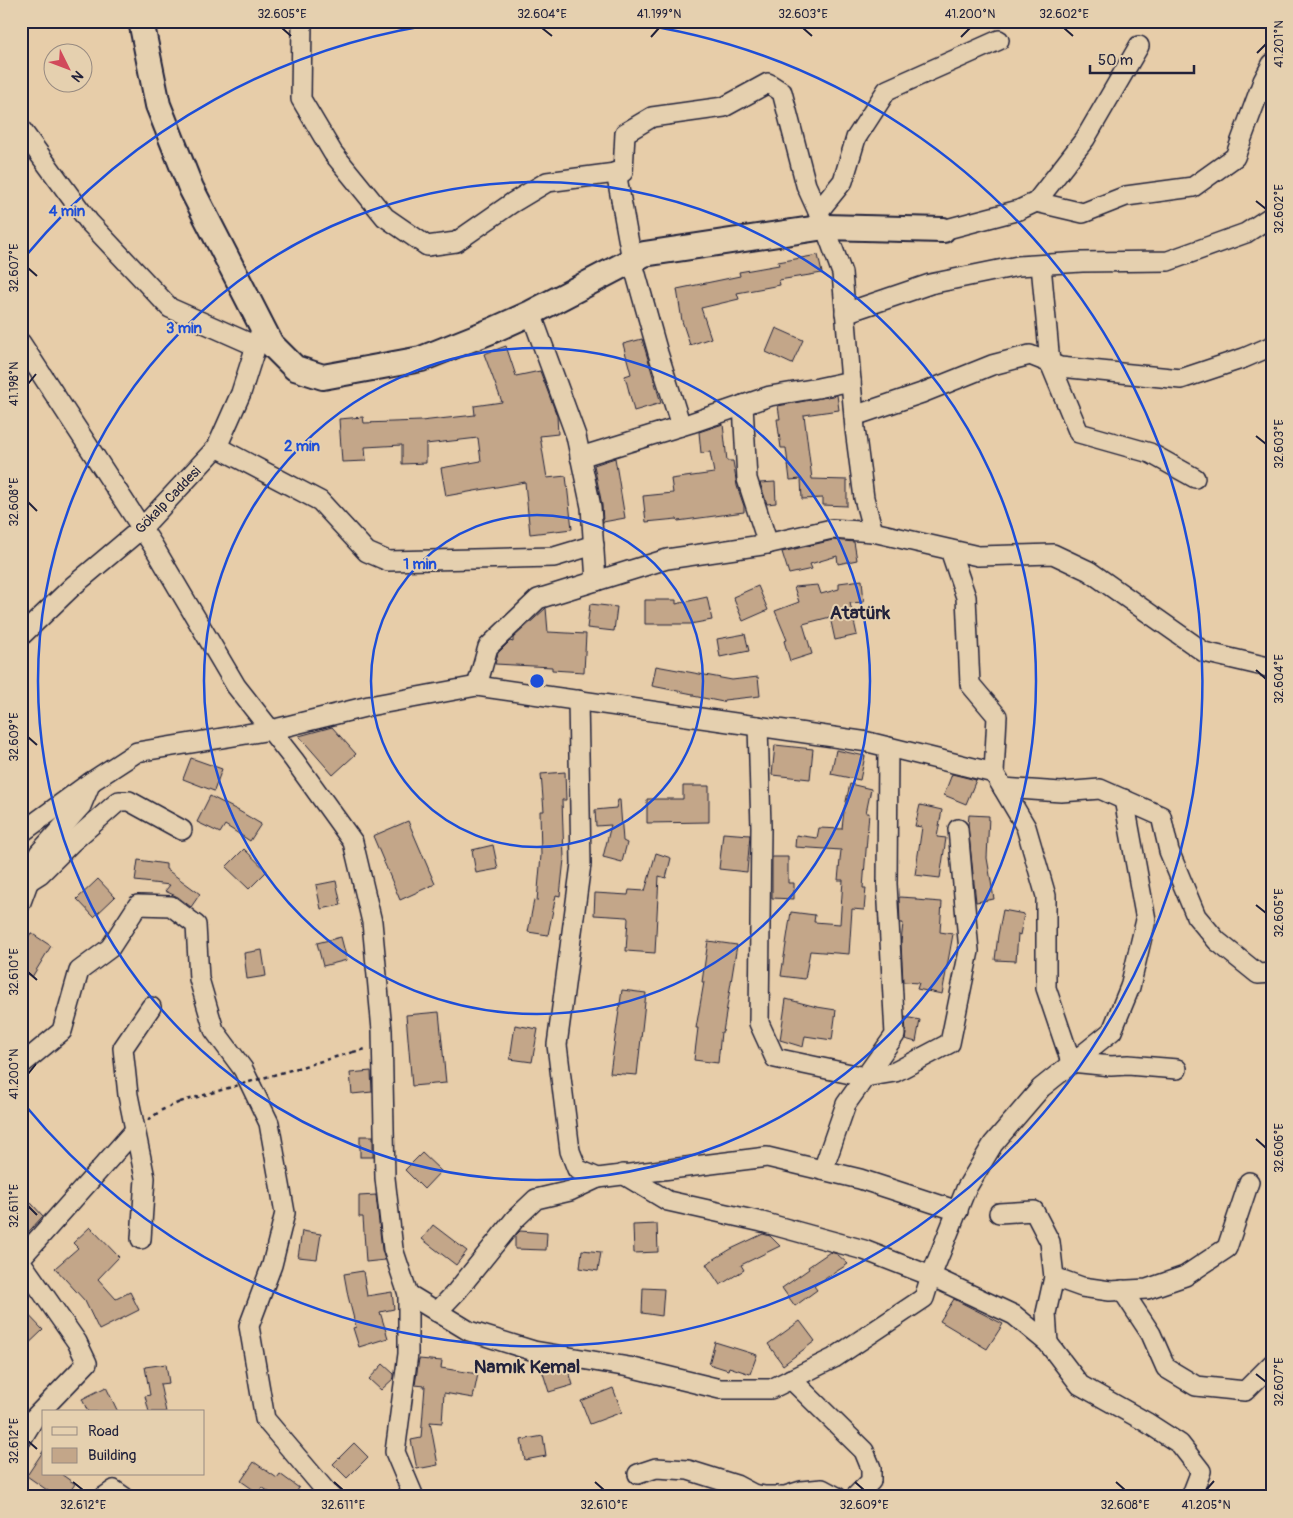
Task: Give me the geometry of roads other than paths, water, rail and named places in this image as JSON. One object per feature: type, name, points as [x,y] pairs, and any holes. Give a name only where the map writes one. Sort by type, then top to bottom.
[{"type":"main road","points":[[141,21],[158,105],[191,188],[259,337],[271,344],[295,368],[323,377],[421,359],[531,313],[644,254],[822,220],[943,230]]},
{"type":"street","points":[[302,21],[301,99],[333,153],[385,217],[427,246],[456,242],[512,203],[547,182],[623,172],[625,133],[652,117],[724,107],[768,82],[782,92],[806,186],[822,220],[842,273],[854,416],[864,498],[873,532]]},
{"type":"street","points":[[822,220],[843,181],[856,138],[887,90],[999,40]]},
{"type":"street","points":[[943,230],[1019,210],[1036,202],[1085,139],[1139,46]]},
{"type":"street","points":[[1036,202],[1082,213],[1126,196],[1193,187],[1235,157],[1263,81],[1272,64]]},
{"type":"street","points":[[21,129],[89,222],[170,308],[259,337]]},
{"type":"street","points":[[616,172],[632,260],[681,426]]},
{"type":"street","points":[[845,312],[930,284],[1018,266],[1082,262],[1168,261],[1246,233],[1272,216]]},
{"type":"street","points":[[1041,265],[1050,363],[1079,433],[1150,453],[1196,478]]},
{"type":"street","points":[[531,313],[576,436],[591,508],[596,581]]},
{"type":"street","name":"Gökalp Caddesi","points":[[21,636],[73,586],[142,528],[217,447],[241,393],[259,337]]},
{"type":"street","points":[[21,342],[142,528],[236,686],[271,730],[353,842],[373,932],[382,1030],[385,1178],[393,1249],[408,1294],[408,1354],[395,1452],[414,1497]]},
{"type":"street","points":[[854,416],[922,393],[992,365],[1030,354],[1060,368],[1181,379],[1244,358],[1272,346]]},
{"type":"street","points":[[580,457],[770,396],[851,381]]},
{"type":"street","points":[[743,405],[747,479],[768,544]]},
{"type":"street","points":[[217,447],[320,501],[367,552],[388,561],[554,557],[594,545]]},
{"type":"street","points":[[477,686],[488,647],[538,599],[668,559],[768,544],[832,529],[873,532],[978,556],[1054,554],[1089,571],[1204,652],[1272,668]]},
{"type":"street","points":[[950,550],[966,597],[970,684],[997,716],[998,781],[1026,827],[1046,896],[1046,988],[1071,1062]]},
{"type":"street","points":[[21,833],[91,782],[137,752],[271,730],[369,706],[477,686],[868,742],[888,746],[998,781],[1061,792],[1100,789],[1161,816],[1169,851],[1196,916],[1217,941],[1258,974],[1272,973]]},
{"type":"street","points":[[578,700],[581,864],[558,1045],[570,1151],[577,1169],[598,1178]]},
{"type":"street","points":[[758,726],[761,827],[759,1023],[776,1058],[865,1077],[895,1072],[950,1043],[968,951],[958,828]]},
{"type":"street","points":[[823,1170],[846,1104],[895,1035],[887,884],[888,746]]},
{"type":"street","points":[[21,902],[39,853],[82,806],[91,782]]},
{"type":"street","points":[[408,1294],[469,1331],[534,1351],[629,1367],[720,1389],[771,1389],[834,1358],[924,1298],[966,1189],[993,1144],[1041,1088],[1112,1031],[1130,987],[1146,920],[1124,799]]},
{"type":"street","points":[[29,881],[40,874],[72,842],[119,801],[129,800],[182,830]]},
{"type":"street","points":[[21,1065],[62,1031],[79,971],[110,948],[138,906],[171,906],[196,926],[199,979],[214,1030],[243,1069],[269,1123],[285,1213],[272,1265],[249,1326],[265,1419],[331,1497]]},
{"type":"street","points":[[141,1239],[145,1178],[128,1095],[122,1048],[151,1007]]},
{"type":"street","points":[[1071,1062],[1177,1069]]},
{"type":"street","points":[[21,1258],[135,1130]]},
{"type":"street","points":[[437,1312],[482,1262],[515,1219],[536,1199],[570,1191],[598,1178],[767,1157],[860,1179],[958,1211]]},
{"type":"street","points":[[624,1174],[668,1201],[762,1222],[864,1250],[931,1276],[1014,1315],[1048,1343],[1080,1385],[1146,1422],[1180,1444],[1201,1471],[1191,1497]]},
{"type":"street","points":[[1054,1278],[1082,1287],[1110,1291],[1146,1289],[1185,1276],[1228,1248],[1249,1182]]},
{"type":"street","points":[[999,1213],[1034,1211],[1050,1242],[1054,1278],[1046,1313],[1048,1343]]},
{"type":"street","points":[[21,1262],[78,1342],[87,1363],[35,1417],[21,1440]]},
{"type":"street","points":[[1122,1290],[1151,1334],[1166,1368],[1196,1386],[1245,1391],[1272,1364]]},
{"type":"street","points":[[791,1379],[864,1451],[871,1468],[871,1481],[855,1497]]},
{"type":"street","points":[[638,1474],[656,1468],[688,1470],[728,1482],[753,1494],[784,1496],[822,1489],[837,1497]]},
{"type":"street","points":[[104,1497],[114,1490],[124,1497]]},
{"type":"district","name":"Atatürk","points":[[860,613]]},
{"type":"district","name":"Namık Kemal","points":[[527,1367]]}]
